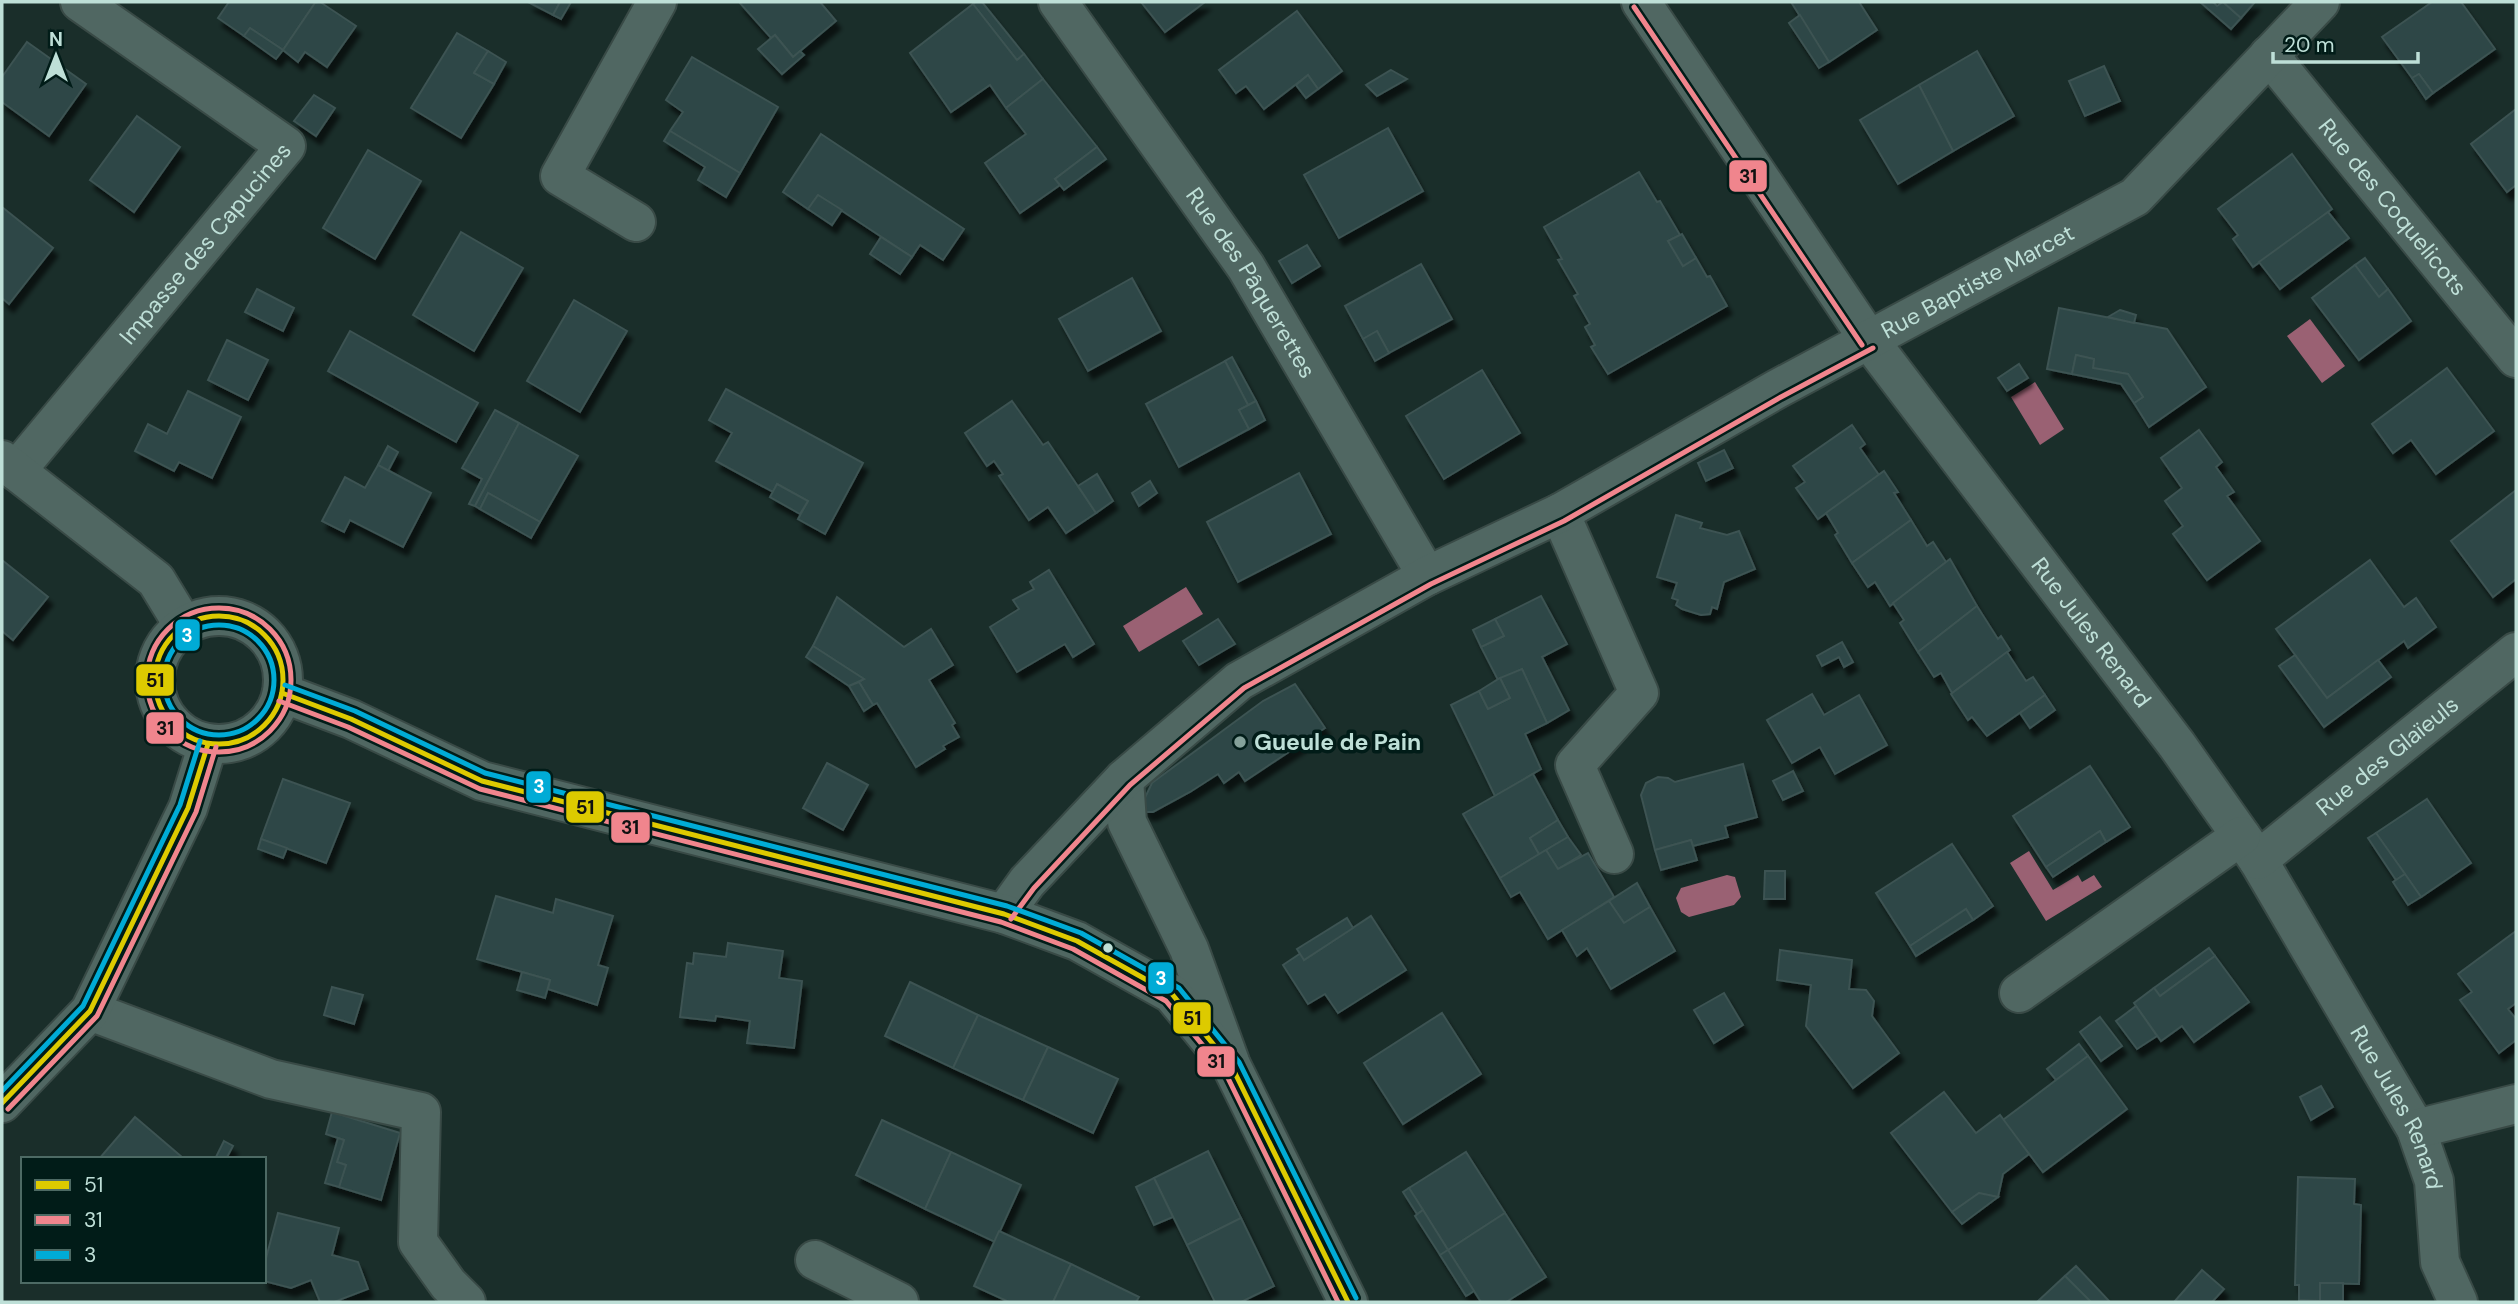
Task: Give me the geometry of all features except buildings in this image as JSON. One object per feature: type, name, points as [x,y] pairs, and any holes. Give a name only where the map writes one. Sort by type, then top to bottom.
[{"type":"street","name":"Impasse des Capucines","points":[[9,465],[286,146],[80,2]]},
{"type":"street","points":[[636,222],[561,176],[657,2]]},
{"type":"street","name":"Rue des Pâquerettes","points":[[1058,2],[1246,267],[1427,576]]},
{"type":"street","name":"Rue Jules Renard","points":[[1641,2],[1869,340],[2177,745],[2249,848],[2416,1129],[2434,1181],[2440,1262],[2458,1302]]},
{"type":"street","name":"Rue Baptiste Marcet","points":[[1004,914],[1027,882],[1124,779],[1239,681],[1427,576],[1560,513],[1777,389],[2135,197],[2320,2]]},
{"type":"street","name":"Rue des Coquelicots","points":[[2269,55],[2516,358]]},
{"type":"street","points":[[9,465],[156,580],[184,626]]},
{"type":"street","points":[[1560,513],[1639,693],[1575,765],[1614,855]]},
{"type":"street","points":[[223,615],[237,618],[257,628],[277,652],[283,670],[282,693],[268,722],[258,732],[239,741],[208,744],[186,736],[164,714],[155,690],[155,668],[167,641],[184,626],[202,618],[223,615]]},
{"type":"street","name":"Rue des Glaïeuls","points":[[2019,993],[2249,848],[2516,652]]},
{"type":"street","points":[[282,693],[351,719],[482,781],[1004,914],[1077,941],[1172,993],[1232,1067]]},
{"type":"street","points":[[2,1103],[90,1011],[188,808],[208,744]]},
{"type":"street","points":[[1124,779],[1128,822],[1189,949],[1232,1067],[1348,1302]]},
{"type":"street","points":[[90,1011],[271,1079],[421,1112],[418,1242],[447,1284],[466,1302]]},
{"type":"street","points":[[2416,1129],[2516,1104]]},
{"type":"street","points":[[815,1260],[899,1302]]},
{"type":"shaded area","points":[[2310,319],[2345,366],[2322,383],[2287,336]]},
{"type":"shaded area","points":[[2035,382],[2064,429],[2040,445],[2011,397]]},
{"type":"shaded area","points":[[1186,587],[1203,614],[1139,652],[1123,626]]},
{"type":"shaded area","points":[[2029,851],[2053,890],[2078,875],[2082,882],[2094,875],[2102,887],[2046,921],[2010,863]]},
{"type":"shaded area","points":[[1727,875],[1735,877],[1741,897],[1734,905],[1689,917],[1681,912],[1676,898],[1681,888]]},
{"type":"transit line","name":"31","points":[[1634,7],[1862,345]]},
{"type":"transit line","name":"31","points":[[1011,919],[1034,888],[1130,785],[1244,688],[1431,584],[1564,521],[1781,397],[1873,348]]},
{"type":"transit line","name":"31","points":[[219,608],[247,613],[270,629],[286,652],[291,680],[286,708],[270,731],[247,747],[219,752],[191,747],[168,731],[152,708],[147,680],[152,652],[168,629],[191,613],[219,608]]},
{"type":"transit line","name":"51","points":[[219,616],[243,621],[264,635],[278,656],[283,680],[278,704],[264,725],[243,739],[219,744],[195,739],[174,725],[160,704],[155,680],[160,656],[174,635],[195,621],[219,616]]},
{"type":"transit line","name":"3","points":[[219,625],[240,629],[258,641],[270,659],[274,680],[270,701],[258,719],[240,731],[219,735],[198,731],[180,719],[168,701],[164,680],[168,659],[180,641],[198,629],[219,625]]},
{"type":"transit line","name":"3","points":[[285,685],[355,711],[485,773],[1007,906],[1081,933],[1179,988],[1239,1062],[1356,1298]]},
{"type":"transit line","name":"51","points":[[282,693],[351,719],[482,781],[1004,914],[1077,941],[1172,994],[1232,1067],[1348,1302]]},
{"type":"transit line","name":"31","points":[[279,701],[348,727],[480,789],[1001,922],[1073,949],[1166,1001],[1225,1072],[1338,1302]]},
{"type":"transit line","name":"3","points":[[2,1091],[83,1006],[180,805],[200,741]]},
{"type":"transit line","name":"51","points":[[2,1103],[90,1011],[188,808],[208,744]]},
{"type":"transit line","name":"31","points":[[8,1109],[97,1016],[196,812],[216,747]]},
{"type":"place","name":"Gueule de Pain","points":[[1240,742]]}]
